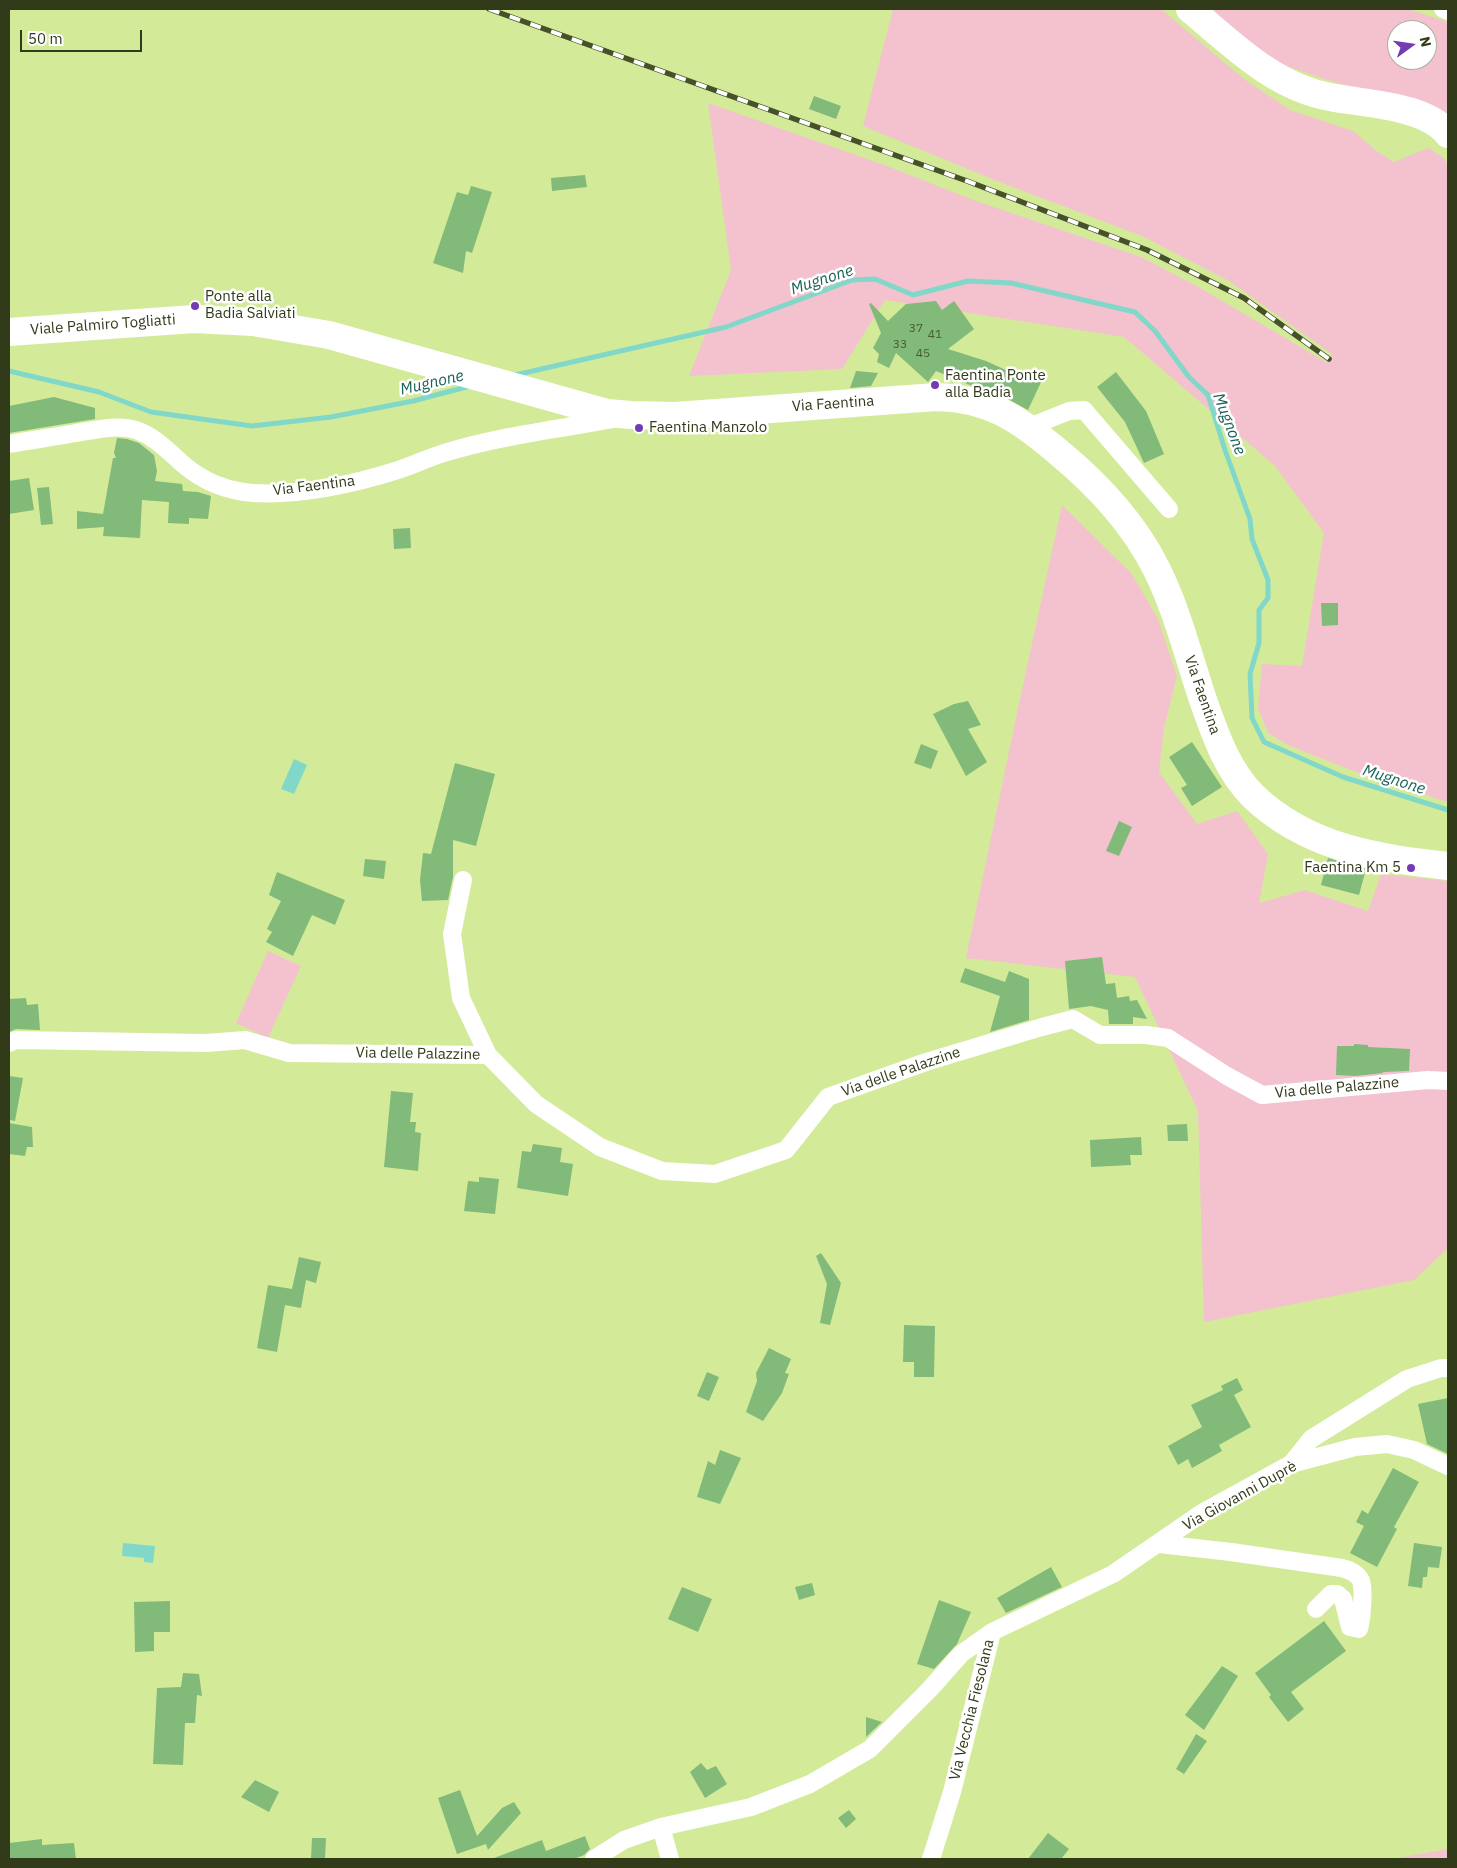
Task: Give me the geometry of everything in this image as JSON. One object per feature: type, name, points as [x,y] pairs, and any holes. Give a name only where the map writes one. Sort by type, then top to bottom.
[{"type":"main road","points":[[1190,9],[1259,66],[1297,87],[1328,97],[1416,112],[1444,129],[1448,134]]},
{"type":"main road","name":"Viale Palmiro Togliatti","points":[[9,332],[194,319],[278,325],[329,335],[489,380]]},
{"type":"main road","name":"Via Faentina","points":[[489,380],[607,413],[631,415],[674,416],[949,397],[977,402],[1007,414],[1029,427],[1073,464],[1117,509],[1140,540],[1157,569],[1220,746],[1236,776],[1253,796],[1276,815],[1328,844],[1399,860],[1448,866]]},
{"type":"street","points":[[1443,9],[1448,11]]},
{"type":"street","points":[[1029,427],[1069,411],[1084,410],[1169,510]]},
{"type":"street","name":"Via Faentina","points":[[9,444],[116,427],[135,430],[165,447],[185,466],[206,480],[222,487],[253,493],[282,492],[327,487],[362,480],[444,453],[500,440],[631,415]]},
{"type":"street","points":[[463,880],[452,934],[461,998],[488,1055]]},
{"type":"street","name":"Via delle Palazzine","points":[[9,1043],[16,1040],[206,1043],[245,1040],[289,1053],[488,1055],[536,1104],[600,1146],[662,1171],[715,1174],[786,1150],[828,1097],[926,1062],[1074,1019],[1100,1035],[1146,1035],[1168,1038],[1226,1076],[1262,1095],[1428,1080],[1448,1081]]},
{"type":"street","points":[[1291,1464],[1311,1439],[1407,1379],[1440,1368],[1448,1368]]},
{"type":"street","name":"Via Giovanni Duprè","points":[[992,1632],[1113,1574],[1202,1514],[1291,1464],[1355,1447],[1388,1444],[1414,1450],[1448,1466]]},
{"type":"street","points":[[1158,1544],[1231,1552],[1342,1568],[1350,1570],[1361,1581],[1362,1593],[1359,1628],[1350,1627],[1342,1599],[1338,1594],[1331,1594],[1316,1609]]},
{"type":"street","name":"Via Vecchia Fiesolana","points":[[594,1859],[624,1840],[662,1827],[751,1807],[810,1784],[870,1749],[924,1696],[961,1654],[992,1632]]},
{"type":"street","name":"Via Vecchia Fiesolana","points":[[931,1859],[952,1792],[992,1632]]},
{"type":"street","points":[[662,1827],[670,1859]]},
{"type":"shaded area","points":[[893,9],[1161,9],[1244,79],[1290,110],[1353,131],[1378,152],[1394,162],[1428,148],[1444,158],[1448,165],[1448,802],[1374,779],[1290,746],[1268,733],[1258,708],[1262,664],[1302,666],[1324,533],[1275,466],[1124,337],[885,300],[842,369],[689,376],[731,270],[708,103],[887,166],[973,200],[1141,257],[1202,289],[1326,362],[1332,354],[1229,281],[1142,236],[997,181],[863,126]]},
{"type":"shaded area","points":[[1207,9],[1408,9],[1448,22],[1448,115],[1321,78],[1276,62]]},
{"type":"shaded area","points":[[1062,505],[1132,574],[1158,619],[1177,676],[1164,728],[1159,772],[1197,824],[1237,811],[1268,854],[1259,903],[1305,890],[1368,911],[1381,874],[1448,881],[1448,1248],[1414,1280],[1204,1322],[1198,1111],[1135,977],[966,958]]},
{"type":"shaded area","points":[[268,951],[301,966],[268,1038],[236,1023]]},
{"type":"shaded area","points":[[1448,1849],[1448,1859],[1391,1859]]},
{"type":"water","points":[[294,759],[307,765],[294,794],[281,789]]},
{"type":"water","points":[[123,1543],[155,1546],[153,1563],[144,1562],[144,1558],[122,1556]]},
{"type":"building","points":[[814,96],[841,106],[836,119],[809,109]]},
{"type":"building","points":[[585,175],[587,187],[552,191],[551,178]]},
{"type":"building","points":[[471,186],[492,192],[472,253],[466,251],[463,273],[433,263],[457,192],[468,195]]},
{"type":"building","points":[[936,301],[942,310],[954,301],[974,329],[948,349],[986,361],[1019,376],[1021,370],[1042,380],[1028,410],[993,391],[970,385],[936,371],[928,382],[896,353],[889,368],[877,362],[879,354],[873,348],[881,333],[869,304],[871,303],[888,321],[906,304]]},
{"type":"building","points":[[856,371],[878,373],[871,386],[850,388]]},
{"type":"building","points":[[1116,372],[1146,411],[1164,454],[1144,463],[1125,422],[1097,387]]},
{"type":"building","points":[[54,397],[95,408],[95,419],[9,433],[9,406]]},
{"type":"building","points":[[117,438],[139,443],[154,455],[157,471],[155,481],[182,484],[183,491],[198,492],[211,496],[208,519],[189,518],[189,524],[168,523],[169,502],[142,500],[140,538],[103,536],[104,527],[77,529],[77,511],[103,514],[113,458],[116,458],[114,453]]},
{"type":"building","points":[[29,478],[34,510],[9,514],[9,481]]},
{"type":"building","points":[[49,487],[53,524],[41,525],[37,488]]},
{"type":"building","points":[[410,528],[411,548],[394,549],[393,529]]},
{"type":"building","points":[[1321,603],[1338,603],[1338,625],[1322,626]]},
{"type":"building","points":[[968,701],[981,725],[968,729],[987,762],[966,776],[933,714],[954,704]]},
{"type":"building","points":[[1192,742],[1222,787],[1192,806],[1181,788],[1187,785],[1169,757]]},
{"type":"building","points":[[921,744],[938,751],[931,769],[914,763]]},
{"type":"building","points":[[455,763],[495,774],[476,846],[453,840],[453,877],[448,900],[422,901],[420,880],[423,853],[431,854]]},
{"type":"building","points":[[1119,821],[1132,827],[1119,856],[1106,851]]},
{"type":"building","points":[[1328,858],[1366,869],[1359,895],[1321,885]]},
{"type":"building","points":[[365,859],[386,861],[384,879],[363,876]]},
{"type":"building","points":[[277,872],[345,900],[335,925],[312,915],[293,956],[266,942],[272,932],[267,929],[281,901],[269,895]]},
{"type":"building","points":[[1102,957],[1106,984],[1115,983],[1117,998],[1129,996],[1130,1001],[1137,1000],[1147,1019],[1133,1017],[1133,1024],[1109,1024],[1108,1010],[1091,1006],[1069,1009],[1065,961]]},
{"type":"building","points":[[965,968],[1005,982],[1009,971],[1029,979],[1029,1020],[990,1032],[1000,996],[960,982]]},
{"type":"building","points":[[26,998],[27,1005],[38,1004],[40,1030],[16,1029],[9,1032],[9,999]]},
{"type":"building","points":[[1354,1044],[1368,1045],[1368,1047],[1410,1049],[1409,1071],[1355,1076],[1336,1075],[1337,1046],[1354,1046]]},
{"type":"building","points":[[9,1076],[23,1078],[15,1121],[9,1120]]},
{"type":"building","points":[[391,1091],[413,1093],[410,1122],[416,1122],[415,1132],[421,1133],[418,1171],[384,1167]]},
{"type":"building","points":[[9,1123],[32,1127],[33,1147],[27,1147],[25,1156],[9,1154]]},
{"type":"building","points":[[1187,1124],[1188,1141],[1168,1141],[1167,1125]]},
{"type":"building","points":[[1141,1137],[1142,1155],[1130,1155],[1131,1165],[1091,1167],[1090,1140]]},
{"type":"building","points":[[533,1144],[562,1148],[560,1162],[573,1164],[568,1196],[517,1188],[522,1151],[531,1152]]},
{"type":"building","points":[[479,1177],[499,1179],[495,1214],[464,1211],[468,1181],[479,1182]]},
{"type":"building","points":[[821,1253],[841,1283],[830,1325],[820,1323],[827,1284],[816,1256]]},
{"type":"building","points":[[299,1257],[321,1262],[316,1283],[306,1280],[301,1308],[285,1305],[277,1352],[257,1348],[268,1285],[292,1289]]},
{"type":"building","points":[[904,1325],[935,1326],[934,1377],[914,1377],[914,1362],[903,1362]]},
{"type":"building","points":[[769,1348],[791,1359],[785,1373],[789,1374],[782,1393],[763,1421],[746,1412],[757,1381],[756,1373]]},
{"type":"building","points":[[707,1372],[719,1377],[709,1401],[697,1396]]},
{"type":"building","points":[[1237,1378],[1243,1390],[1234,1395],[1251,1427],[1219,1445],[1222,1451],[1192,1468],[1188,1459],[1178,1465],[1168,1446],[1202,1427],[1191,1405],[1223,1390],[1221,1386]]},
{"type":"building","points":[[1448,1398],[1448,1454],[1427,1444],[1418,1404]]},
{"type":"building","points":[[720,1450],[741,1458],[720,1504],[697,1497],[708,1461],[715,1465]]},
{"type":"building","points":[[1393,1468],[1419,1482],[1394,1527],[1397,1529],[1377,1567],[1350,1553],[1364,1526],[1356,1522],[1362,1510],[1368,1514]]},
{"type":"building","points":[[1414,1543],[1442,1547],[1439,1568],[1428,1567],[1427,1577],[1423,1577],[1422,1588],[1408,1586]]},
{"type":"building","points":[[1051,1567],[1062,1587],[1006,1613],[997,1598]]},
{"type":"building","points":[[812,1583],[815,1595],[799,1600],[795,1587]]},
{"type":"building","points":[[682,1587],[712,1599],[698,1632],[668,1619]]},
{"type":"building","points":[[939,1600],[971,1612],[957,1644],[934,1669],[917,1664]]},
{"type":"building","points":[[170,1601],[170,1632],[154,1632],[154,1651],[135,1652],[134,1602]]},
{"type":"building","points":[[1324,1621],[1346,1651],[1291,1692],[1304,1709],[1288,1722],[1269,1697],[1271,1695],[1255,1673]]},
{"type":"building","points":[[1222,1666],[1238,1676],[1204,1730],[1185,1715]]},
{"type":"building","points":[[183,1673],[199,1674],[202,1696],[197,1695],[195,1723],[185,1723],[183,1765],[153,1764],[157,1688],[181,1687]]},
{"type":"building","points":[[866,1717],[882,1722],[866,1737]]},
{"type":"building","points":[[1196,1734],[1207,1741],[1184,1774],[1176,1769]]},
{"type":"building","points":[[701,1763],[707,1770],[716,1766],[727,1784],[705,1798],[690,1772]]},
{"type":"building","points":[[255,1780],[279,1792],[269,1812],[241,1797]]},
{"type":"building","points":[[460,1790],[477,1836],[502,1808],[514,1802],[521,1813],[488,1850],[486,1844],[457,1854],[438,1798]]},
{"type":"building","points":[[849,1810],[856,1819],[846,1828],[838,1818]]},
{"type":"building","points":[[1048,1833],[1069,1849],[1061,1859],[1028,1859]]},
{"type":"building","points":[[585,1836],[590,1849],[584,1855],[574,1859],[494,1859],[542,1840],[546,1851]]},
{"type":"building","points":[[312,1838],[326,1838],[325,1859],[311,1859]]},
{"type":"building","points":[[42,1839],[42,1845],[74,1843],[76,1859],[9,1858],[9,1843]]},
{"type":"waterway","name":"Mugnone","points":[[515,375],[726,327],[852,280],[875,279],[913,295],[968,281],[1011,283],[1135,312],[1155,331],[1189,377],[1208,395],[1225,450],[1250,519],[1252,539],[1268,580],[1268,598],[1259,610],[1259,643],[1250,674],[1252,718],[1264,742],[1343,777],[1448,810]]},
{"type":"waterway","name":"Mugnone","points":[[9,371],[99,392],[151,412],[252,426],[331,417],[413,401],[470,386]]},
{"type":"railway","points":[[489,9],[967,181],[1147,250],[1244,298],[1329,359]]},
{"type":"place","name":"Ponte alla Badia Salviati","points":[[195,306]]},
{"type":"place","name":"Faentina Ponte alla Badia","points":[[935,385]]},
{"type":"place","name":"Faentina Manzolo","points":[[639,428]]},
{"type":"place","name":"Faentina Km 5","points":[[1411,868]]}]
